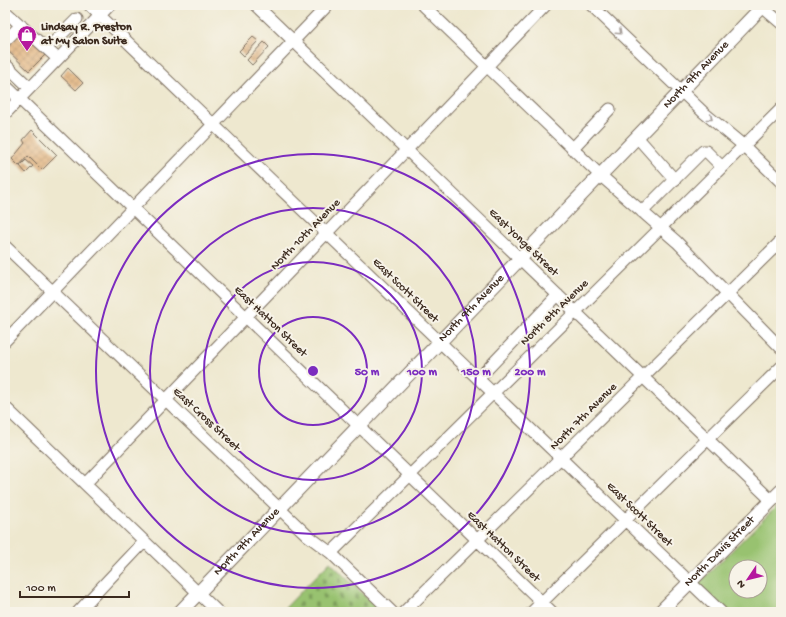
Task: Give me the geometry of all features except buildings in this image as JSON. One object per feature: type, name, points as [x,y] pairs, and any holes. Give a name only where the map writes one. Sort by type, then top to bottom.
[{"type":"main road","name":"North 9th Avenue","points":[[180,612],[762,6]]},
{"type":"main road","name":"North Davis Street","points":[[660,612],[776,496]]},
{"type":"street","name":"East Scott Street","points":[[89,5],[721,612]]},
{"type":"street","points":[[5,114],[110,5]]},
{"type":"street","name":"East Yonge Street","points":[[256,5],[708,440],[776,496]]},
{"type":"street","points":[[5,341],[328,5]]},
{"type":"street","points":[[423,5],[572,149],[677,242],[781,348]]},
{"type":"street","name":"North 10th Avenue","points":[[85,484],[546,5]]},
{"type":"street","points":[[591,5],[681,92],[744,146],[781,182]]},
{"type":"street","points":[[762,6],[781,23]]},
{"type":"street","points":[[5,13],[6,12],[58,59]]},
{"type":"street","points":[[54,42],[77,18]]},
{"type":"street","points":[[5,41],[21,26]]},
{"type":"street","points":[[69,27],[79,37]]},
{"type":"street","points":[[5,64],[30,88]]},
{"type":"street","name":"East Hatton Street","points":[[5,85],[552,612]]},
{"type":"street","points":[[572,149],[610,109]]},
{"type":"street","name":"North 8th Avenue","points":[[331,553],[781,109]]},
{"type":"street","points":[[637,137],[675,180]]},
{"type":"street","points":[[642,212],[703,151],[706,151],[722,167]]},
{"type":"street","name":"North 7th Avenue","points":[[404,612],[781,241]]},
{"type":"street","name":"East Cross Street","points":[[5,246],[307,535],[331,553],[392,612]]},
{"type":"street","points":[[478,379],[558,295]]},
{"type":"street","points":[[532,612],[781,367]]},
{"type":"street","points":[[5,407],[218,612]]},
{"type":"street","points":[[78,612],[144,542]]},
{"type":"green space","points":[[781,502],[781,612],[728,612],[698,584]]},
{"type":"green space","points":[[330,562],[381,612],[287,612],[284,609]]},
{"type":"place","name":"Lindsay R. Preston at My Salon Suite","points":[[27,52]]}]
